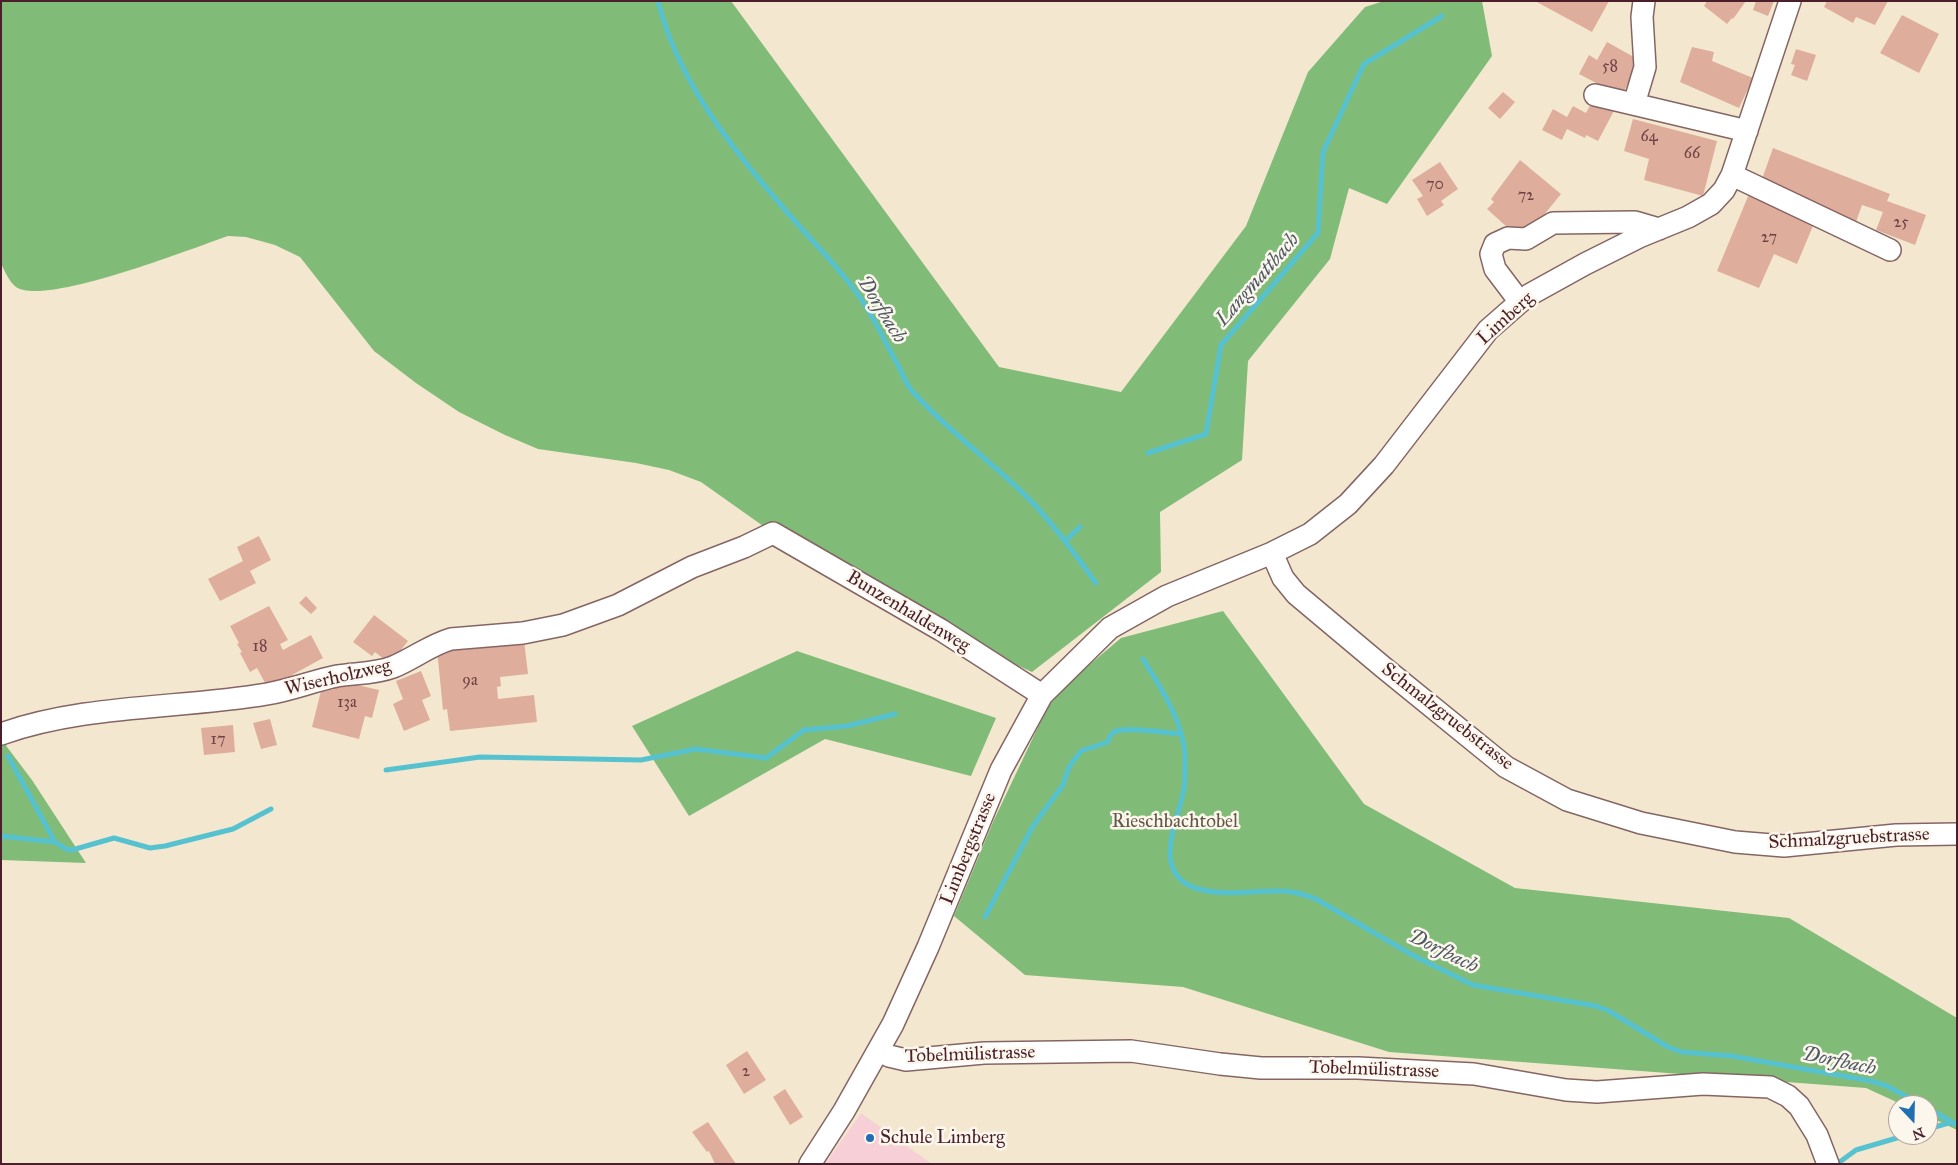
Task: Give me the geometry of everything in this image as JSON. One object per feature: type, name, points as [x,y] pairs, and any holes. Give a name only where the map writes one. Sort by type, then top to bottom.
[{"type":"street","points":[[1634,104],[1645,67],[1642,17],[1644,1]]},
{"type":"street","name":"Limberg","points":[[1187,587],[1272,553],[1310,534],[1348,504],[1384,465],[1488,330],[1529,295],[1585,264],[1658,229],[1688,217],[1710,204],[1724,190],[1732,176],[1790,1]]},
{"type":"street","points":[[1595,95],[1747,131]]},
{"type":"street","points":[[1732,176],[1890,250]]},
{"type":"street","points":[[1520,302],[1495,268],[1491,254],[1495,244],[1508,238],[1526,239],[1553,223],[1634,222],[1658,229]]},
{"type":"street","name":"Bunzenhaldenweg","points":[[773,533],[941,630],[1042,695]]},
{"type":"street","name":"Wiserholzweg","points":[[1,734],[57,719],[92,713],[281,692],[340,676],[385,670],[440,642],[451,639],[544,630],[618,605],[692,567],[744,547],[773,533]]},
{"type":"street","name":"Schmalzgruebstrasse","points":[[1272,553],[1283,578],[1296,594],[1506,767],[1567,800],[1641,823],[1735,842],[1784,846],[1896,834],[1957,834]]},
{"type":"street","name":"Limbergstrasse","points":[[810,1164],[893,1024],[928,947],[1001,770],[1042,695],[1110,628],[1187,587]]},
{"type":"street","name":"Tobelmülistrasse","points":[[879,1050],[889,1056],[906,1060],[984,1053],[1131,1051],[1261,1068],[1358,1068],[1474,1074],[1566,1090],[1597,1092],[1703,1084],[1770,1087],[1788,1096],[1799,1106],[1817,1135],[1827,1160]]},
{"type":"shaded area","name":"Schule Limberg","points":[[861,1113],[932,1164],[825,1164]]},
{"type":"green space","points":[[1,1],[731,1],[999,367],[1121,392],[1246,226],[1308,72],[1365,7],[1384,1],[1482,1],[1492,56],[1387,204],[1349,188],[1330,259],[1248,361],[1242,460],[1160,512],[1161,572],[1032,672],[941,630],[773,533],[701,482],[669,470],[636,463],[538,449],[459,412],[416,383],[374,351],[300,257],[275,245],[246,237],[228,236],[153,263],[86,283],[56,289],[32,291],[16,287],[1,264]]},
{"type":"green space","name":"Rieschbachtobel","points":[[1223,611],[1364,804],[1515,888],[1789,918],[1957,1018],[1957,1130],[1938,1121],[1938,1095],[1888,1095],[1888,1098],[1866,1088],[1389,1052],[1183,987],[1025,975],[954,916],[993,822],[1048,706],[1076,676],[1121,638]]},
{"type":"green space","points":[[797,651],[996,718],[971,776],[825,739],[689,816],[632,726]]},
{"type":"green space","points":[[1,733],[7,747],[32,780],[86,863],[1,860]]},
{"type":"building","points":[[1535,1],[1609,1],[1592,32]]},
{"type":"building","points":[[1707,1],[1746,1],[1727,24],[1704,6]]},
{"type":"building","points":[[1756,1],[1774,1],[1768,16],[1753,10]]},
{"type":"building","points":[[1827,1],[1888,1],[1875,25],[1856,17],[1853,23],[1824,7]]},
{"type":"building","points":[[1902,15],[1939,34],[1919,73],[1880,53]]},
{"type":"building","points":[[1607,42],[1641,61],[1621,96],[1579,74],[1589,55],[1597,60]]},
{"type":"building","points":[[1692,47],[1714,52],[1712,61],[1753,78],[1739,108],[1680,82]]},
{"type":"building","points":[[1796,49],[1816,55],[1807,81],[1791,75],[1795,65],[1791,64]]},
{"type":"building","points":[[1503,92],[1515,102],[1500,119],[1488,108]]},
{"type":"building","points":[[1595,96],[1616,107],[1598,141],[1586,135],[1585,138],[1567,129],[1562,140],[1542,130],[1553,109],[1567,117],[1573,106],[1586,113]]},
{"type":"building","points":[[1633,119],[1717,141],[1703,196],[1644,180],[1649,159],[1624,151]]},
{"type":"building","points":[[1773,148],[1890,194],[1887,201],[1926,215],[1915,245],[1876,230],[1883,212],[1862,205],[1856,222],[1761,182]]},
{"type":"building","points":[[1520,160],[1561,194],[1530,232],[1517,236],[1487,209],[1494,202],[1491,199]]},
{"type":"building","points":[[1440,162],[1458,189],[1441,201],[1444,205],[1427,216],[1417,199],[1423,196],[1412,180]]},
{"type":"building","points":[[1749,194],[1815,221],[1797,264],[1774,254],[1759,288],[1717,271]]},
{"type":"building","points":[[259,536],[271,560],[250,571],[256,583],[220,601],[208,579],[243,561],[237,547]]},
{"type":"building","points":[[306,596],[317,608],[311,614],[299,603]]},
{"type":"building","points":[[269,606],[288,640],[280,644],[283,650],[311,635],[323,658],[292,675],[294,678],[270,692],[257,668],[250,672],[240,653],[242,652],[237,644],[239,643],[230,626]]},
{"type":"building","points":[[374,615],[408,641],[390,664],[375,652],[372,656],[353,642]]},
{"type":"building","points":[[524,640],[528,674],[500,677],[501,686],[497,687],[498,699],[534,695],[537,722],[450,731],[447,709],[443,710],[437,649]]},
{"type":"building","points":[[421,671],[431,696],[422,700],[430,720],[404,731],[393,704],[403,699],[396,681]]},
{"type":"building","points":[[336,680],[379,690],[372,718],[365,716],[359,739],[312,727],[322,687],[333,690]]},
{"type":"building","points":[[270,719],[277,745],[261,749],[253,723]]},
{"type":"building","points":[[233,725],[235,752],[204,755],[201,728]]},
{"type":"building","points":[[747,1051],[766,1080],[744,1094],[726,1065]]},
{"type":"building","points":[[785,1089],[803,1117],[790,1125],[773,1097]]},
{"type":"building","points":[[708,1122],[736,1164],[715,1164],[709,1151],[707,1152],[692,1132]]},
{"type":"waterway","name":"Dorfbach","points":[[658,1],[667,31],[679,59],[693,87],[710,114],[747,164],[856,292],[873,319],[905,381],[928,408],[1031,501],[1073,551],[1096,583]]},
{"type":"waterway","name":"Langmattbach","points":[[1148,453],[1206,434],[1221,345],[1318,233],[1323,152],[1364,64],[1442,16]]},
{"type":"waterway","name":"Langmattbach","points":[[1066,540],[1080,527]]},
{"type":"waterway","name":"Dorfbach","points":[[1143,659],[1175,716],[1183,740],[1185,784],[1170,847],[1170,859],[1174,871],[1182,881],[1206,891],[1238,893],[1282,891],[1316,899],[1414,956],[1473,985],[1596,1006],[1609,1011],[1668,1047],[1682,1052],[1732,1056],[1871,1081],[1887,1086],[1904,1095]]},
{"type":"waterway","points":[[386,770],[480,757],[641,760],[696,749],[766,758],[804,730],[847,726],[895,714]]},
{"type":"waterway","points":[[985,917],[1033,826],[1063,785],[1069,767],[1081,751],[1108,742],[1112,734],[1119,730],[1181,734]]},
{"type":"waterway","points":[[8,756],[55,842],[66,849],[72,850],[114,838],[150,848],[165,846],[233,829],[271,809]]},
{"type":"waterway","points":[[1,836],[55,842]]},
{"type":"waterway","name":"Dorfbach","points":[[1938,1114],[1957,1125]]},
{"type":"waterway","points":[[1938,1126],[1952,1122]]},
{"type":"waterway","points":[[1832,1164],[1841,1161],[1856,1150],[1888,1141]]},
{"type":"place","name":"Schule Limberg","points":[[870,1138]]}]
